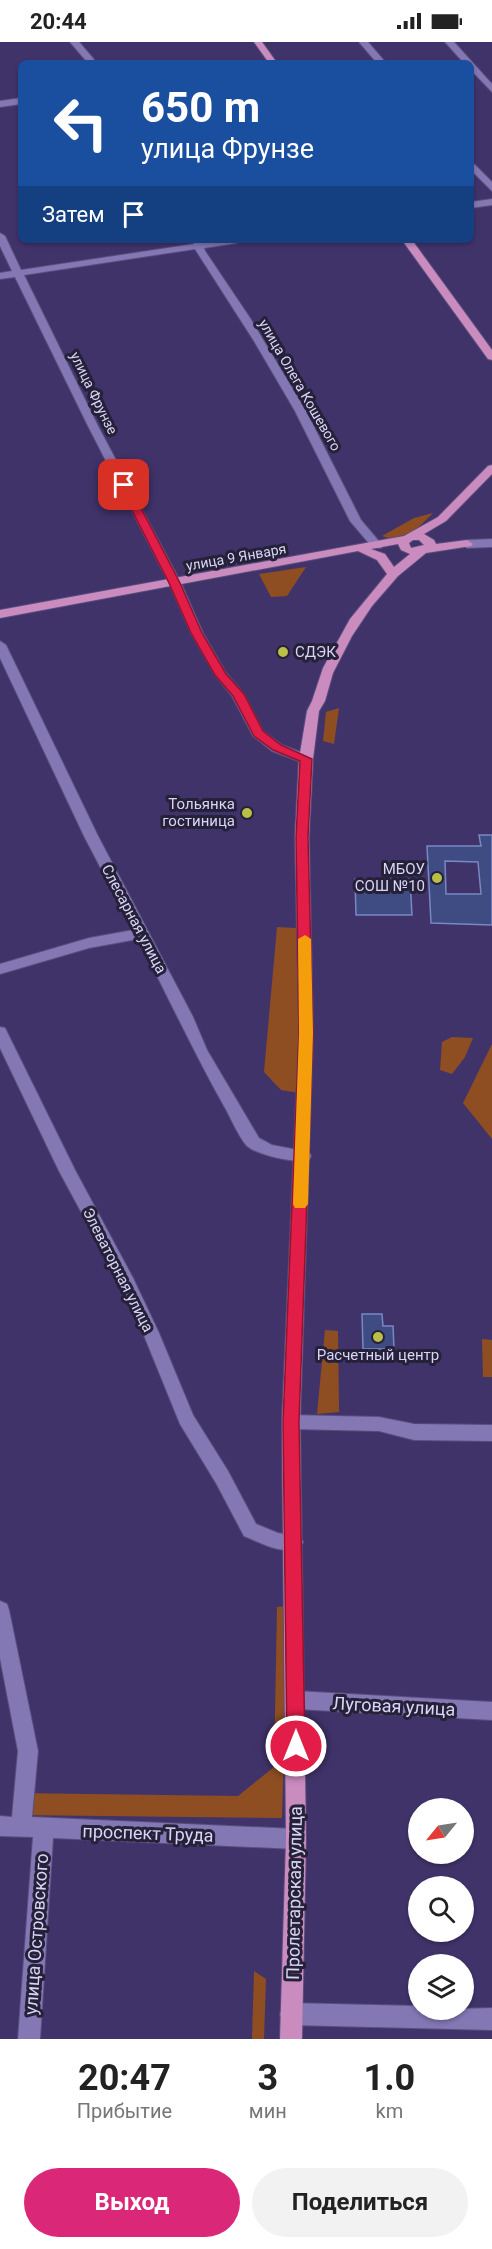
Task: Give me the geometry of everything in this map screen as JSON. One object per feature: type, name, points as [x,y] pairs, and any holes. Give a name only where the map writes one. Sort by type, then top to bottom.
[{"type":"main road","points":[[258,42],[271,60]]},
{"type":"main road","points":[[409,243],[492,357]]},
{"type":"main road","points":[[389,575],[407,543],[442,519],[492,468]]},
{"type":"main road","name":"Пролетарская улица","points":[[291,2039],[296,1839],[296,1700],[291,1422],[306,1033],[302,837],[306,759],[312,711],[317,706],[328,670],[346,636],[389,575],[426,545],[442,519]]},
{"type":"main road","points":[[356,550],[407,543],[467,544]]},
{"type":"main road","name":"улица 9 Января","points":[[0,614],[376,546],[407,543]]},
{"type":"main road","points":[[356,550],[381,557],[389,575]]},
{"type":"street","points":[[74,42],[90,60]]},
{"type":"street","points":[[363,42],[379,60]]},
{"type":"street","points":[[449,42],[466,60]]},
{"type":"street","points":[[474,69],[492,89]]},
{"type":"street","points":[[0,104],[18,101]]},
{"type":"street","points":[[474,167],[492,188]]},
{"type":"street","points":[[474,205],[492,202]]},
{"type":"street","name":"улица Фрунзе","points":[[0,236],[175,583],[197,633],[221,675],[238,694],[258,733],[277,748],[306,759]]},
{"type":"street","points":[[0,276],[198,243]]},
{"type":"street","name":"улица Олега Кошевого","points":[[198,243],[314,435],[349,510],[376,546]]},
{"type":"street","points":[[467,544],[492,543]]},
{"type":"street","name":"Слесарная улица","points":[[0,645],[86,825],[216,1079],[253,1142],[268,1150],[303,1156]]},
{"type":"street","points":[[0,969],[88,943],[141,933]]},
{"type":"street","name":"Элеваторная улица","points":[[0,1032],[67,1171],[130,1287],[186,1419],[222,1477],[250,1530],[278,1541],[294,1542]]},
{"type":"street","points":[[291,1422],[379,1424],[414,1432],[492,1433]]},
{"type":"street","points":[[0,1610],[28,1751],[21,1827]]},
{"type":"street","name":"Луговая улица","points":[[296,1700],[492,1711]]},
{"type":"street","name":"проспект Труда","points":[[0,1826],[296,1839]]},
{"type":"street","name":"улица Островского","points":[[28,2039],[44,1829]]},
{"type":"street","points":[[291,2014],[492,2019]]},
{"type":"shaded area","points":[[433,513],[416,529],[404,536],[390,538],[382,536],[414,518]]},
{"type":"shaded area","points":[[306,567],[287,596],[271,597],[259,574]]},
{"type":"shaded area","points":[[339,708],[334,744],[323,741],[326,712]]},
{"type":"shaded area","points":[[277,927],[296,928],[300,1093],[281,1090],[264,1072]]},
{"type":"shaded area","points":[[452,1037],[473,1038],[465,1057],[452,1074],[440,1070],[442,1042]]},
{"type":"shaded area","points":[[492,1044],[492,1139],[463,1103]]},
{"type":"shaded area","points":[[325,1330],[338,1331],[339,1412],[317,1414]]},
{"type":"shaded area","points":[[482,1339],[492,1340],[492,1377],[483,1377]]},
{"type":"shaded area","points":[[289,1606],[282,1818],[15,1815],[16,1793],[238,1796],[274,1767],[277,1607]]},
{"type":"shaded area","points":[[254,1971],[266,1979],[264,2039],[252,2039]]},
{"type":"building","name":"МБОУ СОШ №10","points":[[479,835],[492,835],[492,925],[431,923],[427,846],[481,846]],"holes":[[[445,861],[478,862],[481,894],[446,894]]]},
{"type":"building","points":[[355,879],[410,879],[412,915],[356,915]]},
{"type":"building","name":"Расчетный центр","points":[[362,1314],[382,1314],[383,1326],[393,1326],[394,1349],[363,1349]]},
{"type":"slow traffic","points":[[300,1204],[306,1033],[305,939]]},
{"type":"place","name":"СДЭК","points":[[283,652]]},
{"type":"place","name":"Тольянка гостиница","points":[[247,813]]},
{"type":"place","name":"МБОУ СОШ №10","points":[[437,878]]},
{"type":"place","name":"Расчетный центр","points":[[378,1337]]},
{"type":"route","points":[[124,485],[175,583],[197,633],[221,675],[238,694],[258,733],[277,748],[306,759],[302,837],[306,1033],[291,1422],[296,1746]]}]
